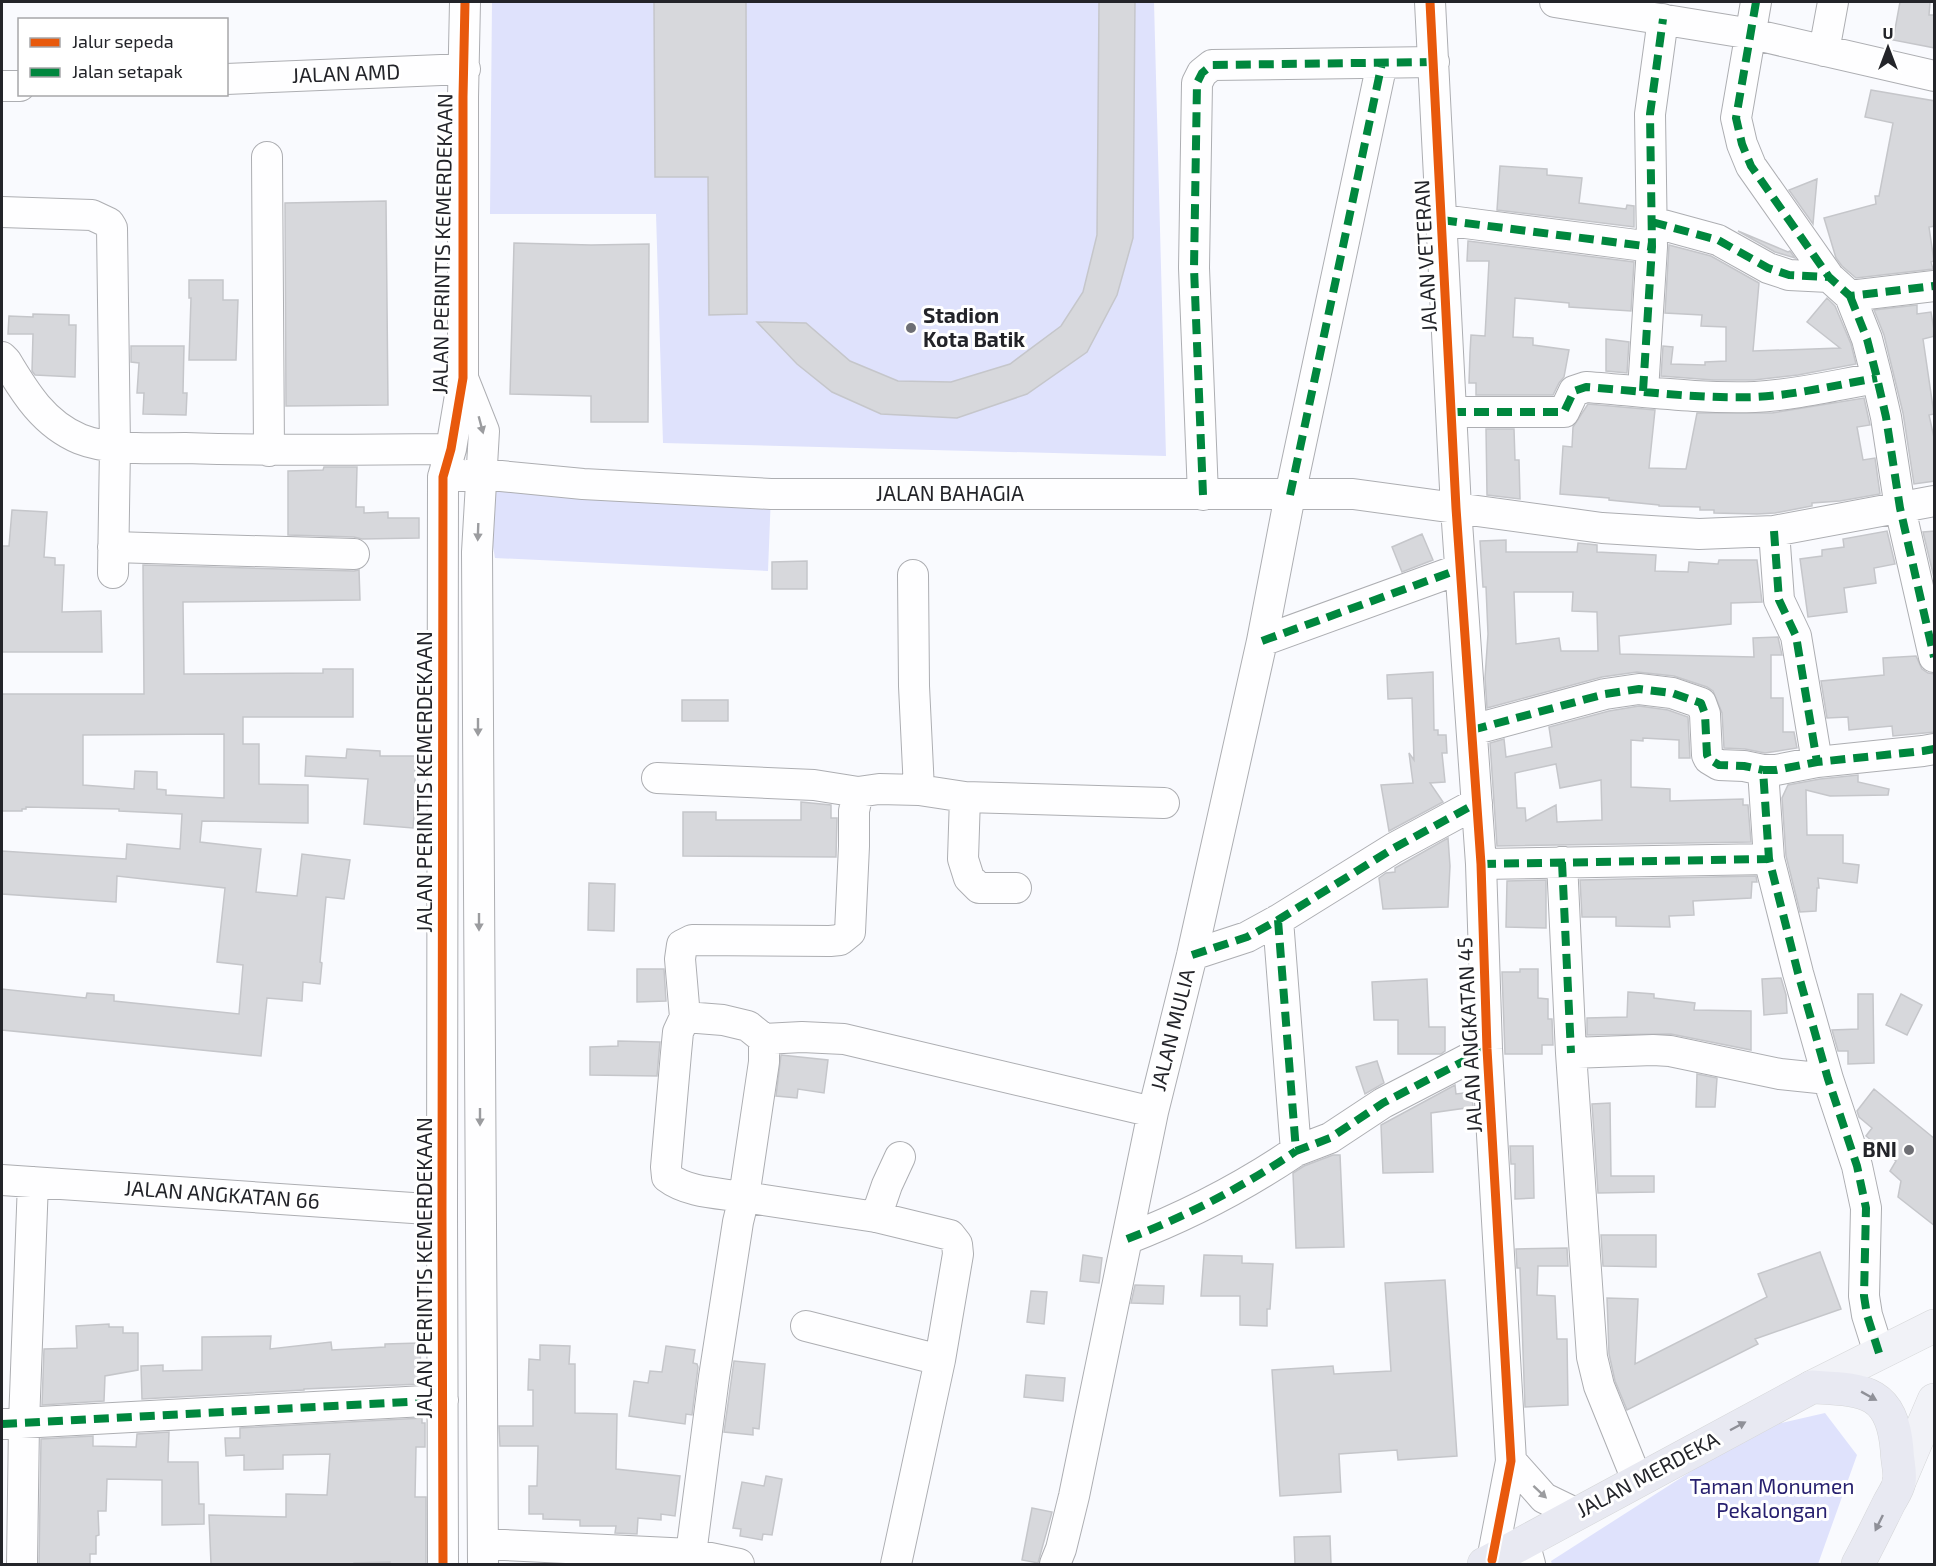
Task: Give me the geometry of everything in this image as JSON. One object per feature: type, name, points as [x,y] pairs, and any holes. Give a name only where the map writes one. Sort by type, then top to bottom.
[{"type":"highway","name":"JALAN MERDEKA","points":[[1488,1562],[1527,1553],[1577,1514],[1812,1387]]},
{"type":"highway","points":[[1812,1387],[1854,1389],[1866,1393],[1877,1400],[1891,1419],[1895,1430],[1899,1482],[1858,1564]]},
{"type":"main road","points":[[1812,1387],[1935,1326]]},
{"type":"main road","points":[[1899,1482],[1935,1400]]},
{"type":"street","name":"JALAN PERINTIS KEMERDEKAAN","points":[[443,1564],[442,1210],[447,463],[464,378],[465,2]]},
{"type":"street","name":"JALAN VETERAN","points":[[1430,2],[1456,508]]},
{"type":"street","points":[[1555,2],[1752,34],[1935,76]]},
{"type":"street","points":[[1756,2],[1736,118],[1742,144],[1751,166],[1840,287],[1867,339],[1886,417],[1900,508],[1935,657]]},
{"type":"street","points":[[1824,51],[1833,2]]},
{"type":"street","points":[[1643,392],[1652,234],[1650,114],[1663,19]]},
{"type":"street","points":[[1203,495],[1194,268],[1197,83],[1202,73],[1212,65],[1434,62]]},
{"type":"street","name":"JALAN MULIA","points":[[1055,1564],[1074,1496],[1153,1112],[1192,955],[1263,641],[1290,495],[1382,63]]},
{"type":"street","name":"JALAN AMD","points":[[228,78],[465,69]]},
{"type":"street","points":[[2,86],[18,86]]},
{"type":"street","points":[[267,157],[269,451]]},
{"type":"street","points":[[2,212],[92,215],[109,223],[112,228],[115,447],[113,560],[354,554]]},
{"type":"street","points":[[1442,220],[1718,240],[1768,268],[1840,287],[1935,286]]},
{"type":"street","name":"JALAN BAHAGIA","points":[[2,357],[29,399],[40,411],[62,429],[82,440],[115,447],[269,451],[447,463],[480,474],[584,484],[771,494],[1353,494],[1602,528],[1699,534],[1774,531],[1935,501]]},
{"type":"street","points":[[464,378],[483,430],[477,552],[483,1554],[691,1554],[738,1564]]},
{"type":"street","points":[[1451,412],[1564,412],[1570,398],[1578,388],[1586,387],[1668,395],[1753,397],[1795,393],[1877,378]]},
{"type":"street","name":"JALAN ANGKATAN 45","points":[[1456,508],[1481,864],[1488,1049],[1511,1461],[1488,1562]]},
{"type":"street","points":[[1774,531],[1779,600],[1796,636],[1818,762]]},
{"type":"street","points":[[1263,641],[1460,569]]},
{"type":"street","points":[[914,575],[914,686],[919,790]]},
{"type":"street","points":[[1472,730],[1605,694],[1639,689],[1672,693],[1701,703],[1705,714],[1707,755],[1719,765],[1776,770],[1818,762],[1935,749]]},
{"type":"street","points":[[1763,770],[1769,859],[1798,973],[1828,1079],[1857,1166],[1866,1208],[1864,1296],[1867,1315],[1880,1353]]},
{"type":"street","points":[[657,778],[814,785],[858,792],[879,789],[919,790],[965,797],[1164,803]]},
{"type":"street","points":[[858,792],[854,811],[850,932],[840,940],[830,941],[692,940],[682,945],[680,959],[685,1017],[678,1032],[666,1167],[667,1177],[676,1184],[876,1217],[950,1235],[957,1244],[958,1254],[940,1360],[896,1564]]},
{"type":"street","points":[[965,797],[963,859],[969,878],[979,888],[1016,888]]},
{"type":"street","points":[[1192,955],[1247,937],[1394,848],[1477,803]]},
{"type":"street","points":[[1481,864],[1769,859]]},
{"type":"street","points":[[1562,862],[1571,1053],[1592,1357],[1599,1386],[1637,1480]]},
{"type":"street","points":[[1278,920],[1296,1151]]},
{"type":"street","points":[[685,1017],[723,1020],[748,1026],[764,1039],[802,1037],[844,1039],[1153,1112]]},
{"type":"street","points":[[691,1554],[716,1366],[764,1062],[764,1039]]},
{"type":"street","points":[[1127,1239],[1211,1202],[1256,1178],[1296,1151],[1330,1138],[1383,1103],[1488,1049]]},
{"type":"street","points":[[1571,1053],[1670,1051],[1780,1074],[1828,1079]]},
{"type":"street","points":[[876,1217],[900,1156]]},
{"type":"street","name":"JALAN ANGKATAN 66","points":[[2,1180],[442,1210]]},
{"type":"street","points":[[22,1564],[13,1424],[33,1182]]},
{"type":"street","points":[[806,1326],[940,1360]]},
{"type":"street","points":[[13,1424],[443,1400]]},
{"type":"street","points":[[1511,1461],[1544,1498],[1577,1514]]},
{"type":"green space","name":"Stadion Kota Batik","points":[[492,2],[1154,2],[1166,456],[663,443],[656,214],[490,214]]},
{"type":"green space","points":[[480,474],[771,494],[768,571],[495,558]]},
{"type":"green space","name":"Taman Monumen Pekalongan","points":[[1825,1413],[1857,1455],[1818,1564],[1552,1564],[1551,1561],[1701,1465],[1772,1425]]},
{"type":"building","points":[[654,2],[746,2],[747,314],[709,315],[708,177],[655,177]]},
{"type":"building","points":[[1099,2],[1135,2],[1133,238],[1117,295],[1087,352],[1027,394],[957,418],[881,414],[832,392],[797,364],[757,322],[806,323],[850,361],[898,381],[951,382],[1010,364],[1061,326],[1083,292],[1097,235]]},
{"type":"building","points":[[1900,2],[1930,2],[1929,15],[1935,15],[1935,48],[1893,40]]},
{"type":"building","points":[[1871,90],[1935,101],[1935,226],[1929,227],[1933,269],[1856,278],[1836,258],[1824,218],[1876,204],[1875,196],[1879,196],[1893,123],[1865,117]]},
{"type":"building","points":[[1500,166],[1547,169],[1547,175],[1582,178],[1579,203],[1626,209],[1627,205],[1634,206],[1634,227],[1497,210]]},
{"type":"building","points":[[1817,179],[1813,224],[1789,190]]},
{"type":"building","points":[[386,201],[388,405],[286,406],[285,203]]},
{"type":"building","points":[[1738,231],[1790,251],[1795,258],[1775,252]]},
{"type":"building","points":[[1468,241],[1634,262],[1631,311],[1569,307],[1569,303],[1515,298],[1513,337],[1533,338],[1533,345],[1569,350],[1564,377],[1553,395],[1476,395],[1476,383],[1469,383],[1471,335],[1485,336],[1489,261],[1467,261]]},
{"type":"building","points":[[514,243],[649,244],[648,422],[591,422],[591,396],[510,394]]},
{"type":"building","points":[[1669,245],[1711,256],[1759,283],[1753,351],[1840,348],[1807,322],[1827,298],[1835,306],[1851,344],[1856,364],[1798,375],[1754,380],[1661,376],[1663,346],[1673,347],[1671,364],[1705,365],[1705,362],[1726,361],[1726,327],[1701,326],[1702,315],[1665,313]]},
{"type":"building","points":[[189,280],[223,280],[223,300],[238,300],[236,360],[189,360],[191,298],[189,298]]},
{"type":"building","points":[[1917,305],[1917,314],[1931,312],[1935,336],[1923,339],[1934,414],[1929,415],[1935,442],[1935,481],[1914,484],[1903,413],[1884,335],[1874,310]]},
{"type":"building","points":[[33,314],[69,315],[69,325],[76,325],[75,377],[35,375],[32,371],[33,334],[8,334],[9,316],[33,317]]},
{"type":"building","points":[[1606,339],[1629,342],[1627,373],[1606,371]]},
{"type":"building","points":[[131,346],[184,346],[183,393],[187,393],[186,415],[143,414],[144,393],[137,393],[139,363],[131,362]]},
{"type":"building","points":[[1864,398],[1870,425],[1857,427],[1863,460],[1875,458],[1880,494],[1812,503],[1812,506],[1757,514],[1714,513],[1714,510],[1700,510],[1700,507],[1659,506],[1609,500],[1609,498],[1560,494],[1563,446],[1572,447],[1573,427],[1588,404],[1655,410],[1649,468],[1686,469],[1697,413],[1772,413]]},
{"type":"building","points":[[1486,429],[1514,429],[1515,460],[1519,460],[1520,499],[1487,495]]},
{"type":"building","points":[[324,467],[357,467],[356,507],[364,507],[364,513],[388,512],[388,518],[419,518],[419,538],[362,539],[288,535],[288,471],[323,470]]},
{"type":"building","points":[[12,510],[47,512],[44,557],[55,558],[55,565],[64,565],[62,612],[101,611],[102,652],[2,652],[2,546],[9,546]]},
{"type":"building","points":[[1887,531],[1895,564],[1874,568],[1876,583],[1844,588],[1847,612],[1808,617],[1800,559],[1822,556],[1822,550],[1844,547],[1843,539]]},
{"type":"building","points":[[1935,531],[1935,582],[1923,532]]},
{"type":"building","points":[[1422,534],[1433,560],[1402,572],[1392,547]]},
{"type":"building","points":[[1506,540],[1506,552],[1577,552],[1578,543],[1597,545],[1597,552],[1656,555],[1655,571],[1688,572],[1689,562],[1718,564],[1719,560],[1757,560],[1762,602],[1731,603],[1731,624],[1619,636],[1620,654],[1754,657],[1753,638],[1778,637],[1782,655],[1771,655],[1771,698],[1783,698],[1783,732],[1794,732],[1797,748],[1765,753],[1724,748],[1722,713],[1713,691],[1674,676],[1637,672],[1602,677],[1487,708],[1485,678],[1488,634],[1486,587],[1483,587],[1480,541]],"holes":[[[1514,592],[1573,592],[1572,611],[1597,612],[1598,651],[1561,651],[1559,638],[1516,644]]]},
{"type":"building","points":[[807,561],[807,589],[772,589],[772,562]]},
{"type":"building","points":[[143,565],[359,570],[360,600],[183,602],[184,674],[323,673],[323,669],[353,669],[353,717],[243,717],[243,744],[259,744],[259,784],[308,785],[308,823],[202,821],[200,842],[261,849],[256,892],[297,896],[302,854],[350,860],[344,899],[326,897],[320,984],[303,982],[302,1001],[267,998],[261,1056],[2,1030],[2,989],[86,998],[87,993],[114,995],[114,1001],[239,1014],[243,965],[217,962],[225,888],[117,876],[116,902],[2,894],[2,851],[126,859],[127,844],[180,849],[182,814],[119,811],[119,809],[26,807],[22,811],[2,811],[2,694],[144,694]],"holes":[[[224,734],[224,798],[166,795],[166,790],[157,789],[157,772],[135,771],[134,789],[83,785],[83,735]]]},
{"type":"building","points":[[1916,656],[1922,669],[1935,674],[1935,732],[1893,736],[1892,726],[1849,730],[1848,717],[1827,718],[1821,681],[1884,675],[1883,658]]},
{"type":"building","points":[[1433,672],[1434,730],[1438,730],[1438,735],[1446,735],[1447,753],[1442,753],[1445,782],[1430,783],[1443,802],[1389,831],[1381,785],[1413,783],[1409,753],[1414,760],[1412,698],[1388,699],[1387,675]]},
{"type":"building","points":[[682,700],[728,700],[728,721],[682,721]]},
{"type":"building","points":[[1639,706],[1668,710],[1688,717],[1690,758],[1679,758],[1679,740],[1643,738],[1643,741],[1631,740],[1631,787],[1670,789],[1670,801],[1743,799],[1743,805],[1748,805],[1751,842],[1497,846],[1490,743],[1504,739],[1506,757],[1552,747],[1549,727],[1609,711]],"holes":[[[1556,764],[1560,788],[1601,780],[1602,820],[1557,822],[1556,805],[1526,821],[1525,808],[1517,808],[1515,773]]]},
{"type":"building","points":[[347,749],[380,751],[380,756],[415,756],[416,790],[413,828],[364,824],[368,779],[305,776],[306,756],[346,758]]},
{"type":"building","points":[[1858,775],[1858,782],[1889,789],[1888,795],[1830,796],[1806,790],[1807,835],[1843,835],[1843,863],[1859,865],[1857,883],[1818,878],[1816,911],[1800,912],[1786,856],[1782,798],[1788,785]]},
{"type":"building","points":[[801,802],[831,805],[831,818],[837,818],[836,857],[683,856],[683,812],[716,812],[716,820],[801,820]]},
{"type":"building","points":[[1448,838],[1450,866],[1448,907],[1383,909],[1379,878],[1386,873],[1395,872],[1395,868]]},
{"type":"building","points":[[1756,876],[1757,882],[1752,882],[1751,898],[1693,901],[1694,915],[1669,916],[1670,927],[1616,926],[1616,917],[1582,917],[1580,880]]},
{"type":"building","points":[[1546,880],[1546,928],[1506,927],[1507,881]]},
{"type":"building","points":[[589,883],[615,884],[614,931],[588,930]]},
{"type":"building","points":[[637,969],[664,969],[666,1001],[637,1002]]},
{"type":"building","points":[[1520,969],[1538,969],[1538,998],[1548,999],[1548,1019],[1552,1019],[1553,1045],[1542,1045],[1542,1054],[1505,1054],[1502,972],[1520,972]]},
{"type":"building","points":[[1781,978],[1786,995],[1787,1013],[1764,1015],[1762,979]]},
{"type":"building","points":[[1427,979],[1429,1027],[1445,1027],[1445,1051],[1441,1054],[1398,1054],[1398,1020],[1374,1020],[1372,982]]},
{"type":"building","points":[[1628,992],[1654,994],[1654,998],[1695,1003],[1694,1010],[1751,1011],[1751,1050],[1671,1034],[1587,1035],[1587,1018],[1627,1017]]},
{"type":"building","points":[[1858,994],[1873,994],[1874,1063],[1848,1064],[1848,1051],[1838,1051],[1832,1030],[1858,1029]]},
{"type":"building","points":[[1901,994],[1922,1005],[1907,1035],[1886,1025]]},
{"type":"building","points":[[618,1041],[660,1042],[657,1076],[590,1075],[590,1047],[618,1046]]},
{"type":"building","points":[[781,1055],[828,1060],[824,1093],[798,1089],[797,1098],[776,1096]]},
{"type":"building","points":[[1377,1061],[1384,1083],[1365,1094],[1356,1067]]},
{"type":"building","points":[[1697,1074],[1717,1078],[1715,1107],[1696,1107]]},
{"type":"building","points":[[1455,1085],[1456,1094],[1472,1092],[1473,1107],[1431,1113],[1433,1172],[1383,1173],[1381,1125]]},
{"type":"building","name":"BNI","points":[[1874,1089],[1935,1139],[1935,1226],[1898,1197],[1901,1181],[1890,1171],[1896,1161],[1866,1136],[1872,1128],[1859,1117],[1857,1111]]},
{"type":"building","points":[[1610,1103],[1611,1176],[1654,1176],[1654,1192],[1598,1193],[1592,1104]]},
{"type":"building","points":[[1510,1146],[1533,1146],[1534,1198],[1515,1199],[1515,1164],[1511,1164]]},
{"type":"building","points":[[1333,1155],[1340,1155],[1344,1247],[1296,1248],[1293,1173],[1304,1166]]},
{"type":"building","points":[[1601,1235],[1656,1235],[1656,1267],[1603,1266]]},
{"type":"building","points":[[1567,1248],[1568,1266],[1538,1266],[1537,1295],[1555,1296],[1557,1339],[1567,1339],[1568,1405],[1525,1407],[1520,1268],[1517,1268],[1516,1249]]},
{"type":"building","points":[[1820,1252],[1841,1309],[1755,1339],[1758,1344],[1627,1410],[1615,1381],[1609,1354],[1607,1298],[1638,1299],[1635,1364],[1767,1297],[1758,1274]]},
{"type":"building","points":[[1083,1255],[1102,1258],[1099,1283],[1080,1281]]},
{"type":"building","points":[[1204,1255],[1242,1256],[1242,1263],[1273,1264],[1267,1326],[1240,1325],[1240,1296],[1201,1296]]},
{"type":"building","points":[[1445,1280],[1457,1456],[1398,1460],[1397,1450],[1339,1454],[1341,1492],[1280,1496],[1272,1370],[1333,1366],[1334,1374],[1391,1371],[1385,1283]]},
{"type":"building","points":[[1135,1285],[1164,1286],[1163,1304],[1131,1303]]},
{"type":"building","points":[[1031,1291],[1047,1292],[1044,1324],[1027,1322]]},
{"type":"building","points":[[109,1324],[109,1327],[123,1327],[123,1333],[138,1333],[138,1370],[105,1376],[104,1401],[42,1405],[44,1349],[77,1348],[76,1326]]},
{"type":"building","points":[[271,1336],[270,1349],[331,1342],[332,1350],[420,1343],[421,1384],[142,1399],[141,1366],[163,1365],[163,1371],[202,1370],[202,1337]]},
{"type":"building","points":[[540,1345],[570,1346],[569,1364],[575,1364],[575,1413],[617,1414],[616,1469],[680,1476],[675,1516],[661,1514],[661,1520],[638,1518],[637,1534],[615,1533],[616,1526],[580,1526],[580,1520],[543,1519],[543,1514],[529,1514],[529,1486],[537,1486],[538,1446],[500,1446],[499,1426],[533,1426],[533,1390],[528,1390],[529,1359],[540,1360]]},
{"type":"building","points":[[666,1346],[695,1350],[693,1363],[698,1367],[692,1415],[686,1414],[685,1424],[629,1416],[634,1381],[648,1383],[650,1371],[662,1372]]},
{"type":"building","points":[[734,1361],[765,1364],[759,1429],[753,1428],[753,1435],[724,1432]]},
{"type":"building","points":[[1026,1375],[1065,1378],[1063,1401],[1024,1397]]},
{"type":"building","points":[[422,1418],[422,1423],[425,1423],[425,1447],[416,1447],[415,1497],[426,1497],[426,1564],[390,1564],[390,1562],[211,1564],[209,1515],[286,1517],[286,1494],[327,1495],[330,1454],[283,1455],[283,1469],[244,1470],[244,1455],[226,1456],[225,1438],[240,1438],[240,1428]]},
{"type":"building","points":[[169,1432],[168,1462],[198,1462],[199,1504],[204,1504],[204,1524],[162,1525],[162,1480],[107,1479],[106,1511],[98,1511],[99,1535],[96,1536],[96,1554],[90,1554],[90,1564],[39,1564],[41,1439],[93,1436],[93,1446],[136,1447],[137,1434]]},
{"type":"building","points":[[766,1476],[782,1479],[772,1535],[763,1534],[762,1540],[740,1536],[741,1529],[733,1528],[742,1482],[764,1486]]},
{"type":"building","points":[[1032,1508],[1052,1512],[1038,1563],[1022,1560]]},
{"type":"building","points":[[1330,1536],[1331,1564],[1295,1564],[1294,1537]]},
{"type":"marked path","points":[[1756,2],[1736,118],[1742,144],[1751,166],[1829,277],[1850,296],[1934,286]]},
{"type":"marked path","points":[[1643,391],[1652,247],[1650,114],[1663,19]]},
{"type":"marked path","points":[[1203,495],[1194,268],[1197,83],[1202,73],[1212,65],[1434,62]]},
{"type":"marked path","points":[[1290,495],[1382,63]]},
{"type":"marked path","points":[[1442,220],[1652,247]]},
{"type":"marked path","points":[[1652,222],[1718,240],[1768,268],[1789,275],[1829,277]]},
{"type":"marked path","points":[[1850,296],[1867,339],[1877,378],[1886,417],[1900,508],[1934,657]]},
{"type":"marked path","points":[[1451,412],[1564,412],[1574,391],[1586,387],[1691,396],[1755,397],[1801,392],[1877,378]]},
{"type":"marked path","points":[[1774,531],[1779,600],[1796,636],[1817,762]]},
{"type":"marked path","points":[[1262,641],[1460,569]]},
{"type":"marked path","points":[[1472,730],[1605,694],[1639,689],[1672,693],[1701,703],[1705,714],[1709,759],[1719,765],[1744,766],[1763,770]]},
{"type":"marked path","points":[[1879,1353],[1867,1315],[1864,1296],[1866,1208],[1857,1166],[1828,1079],[1798,973],[1769,859],[1763,770],[1934,749]]},
{"type":"marked path","points":[[1192,955],[1247,937],[1394,848],[1477,803]]},
{"type":"marked path","points":[[1481,864],[1769,859]]},
{"type":"marked path","points":[[1562,862],[1571,1053]]},
{"type":"marked path","points":[[1278,920],[1296,1151],[1330,1138],[1383,1103],[1487,1049]]},
{"type":"marked path","points":[[1127,1239],[1214,1200],[1256,1177],[1296,1151]]},
{"type":"marked path","points":[[2,1424],[443,1400]]},
{"type":"cycle path","points":[[443,1564],[443,477],[451,449],[463,378],[465,2]]},
{"type":"cycle path","points":[[1430,2],[1456,508],[1481,864],[1487,1049],[1511,1461],[1492,1560]]},
{"type":"place","name":"Stadion Kota Batik","points":[[911,328]]},
{"type":"place","name":"BNI","points":[[1909,1150]]}]
